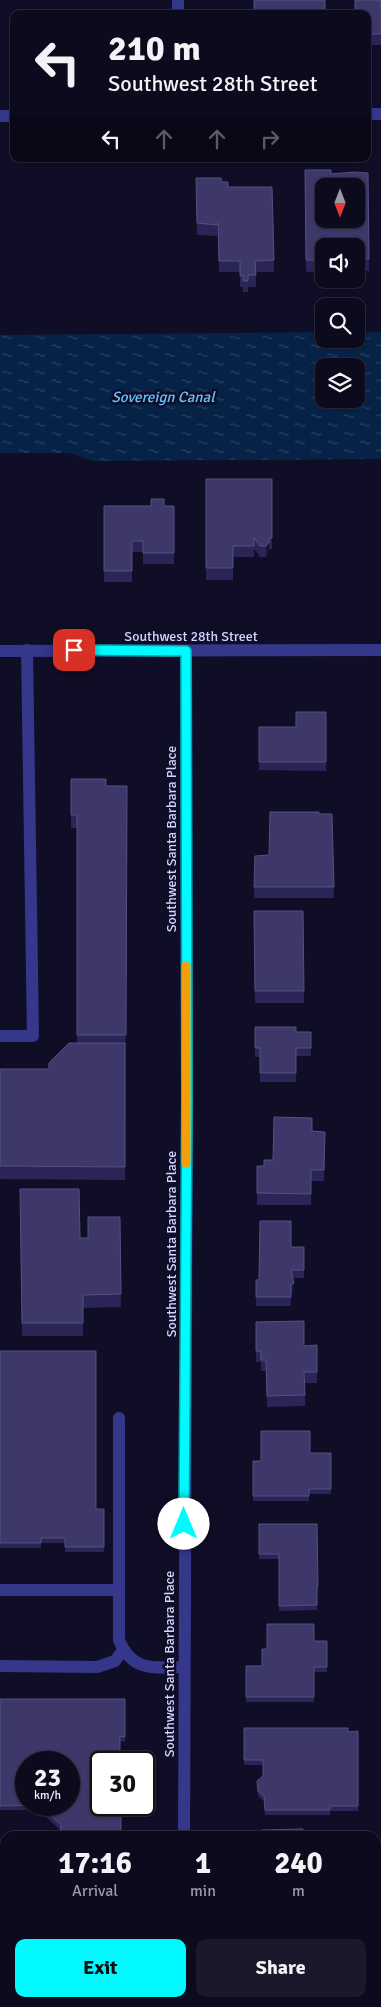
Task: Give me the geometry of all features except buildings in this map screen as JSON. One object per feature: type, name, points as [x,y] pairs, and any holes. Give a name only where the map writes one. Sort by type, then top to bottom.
[{"type":"street","points":[[0,1036],[33,1036],[26,650]]},
{"type":"street","name":"Southwest 28th Street","points":[[0,651],[381,650]]},
{"type":"street","name":"Southwest Santa Barbara Place","points":[[184,1831],[187,1104],[186,651]]},
{"type":"street","points":[[119,1418],[119,1640],[123,1650],[137,1664],[156,1668],[184,1667]]},
{"type":"street","points":[[0,1590],[118,1590]]},
{"type":"street","points":[[0,1666],[97,1666],[114,1661],[123,1650]]},
{"type":"water","name":"Sovereign Canal","points":[[315,332],[315,348],[365,348],[365,332],[381,332],[381,459],[93,461],[69,453],[0,453],[0,335]]},
{"type":"slow traffic","points":[[186,966],[186,1163]]},
{"type":"route","points":[[74,650],[186,651],[187,1103],[184,1524]]}]
